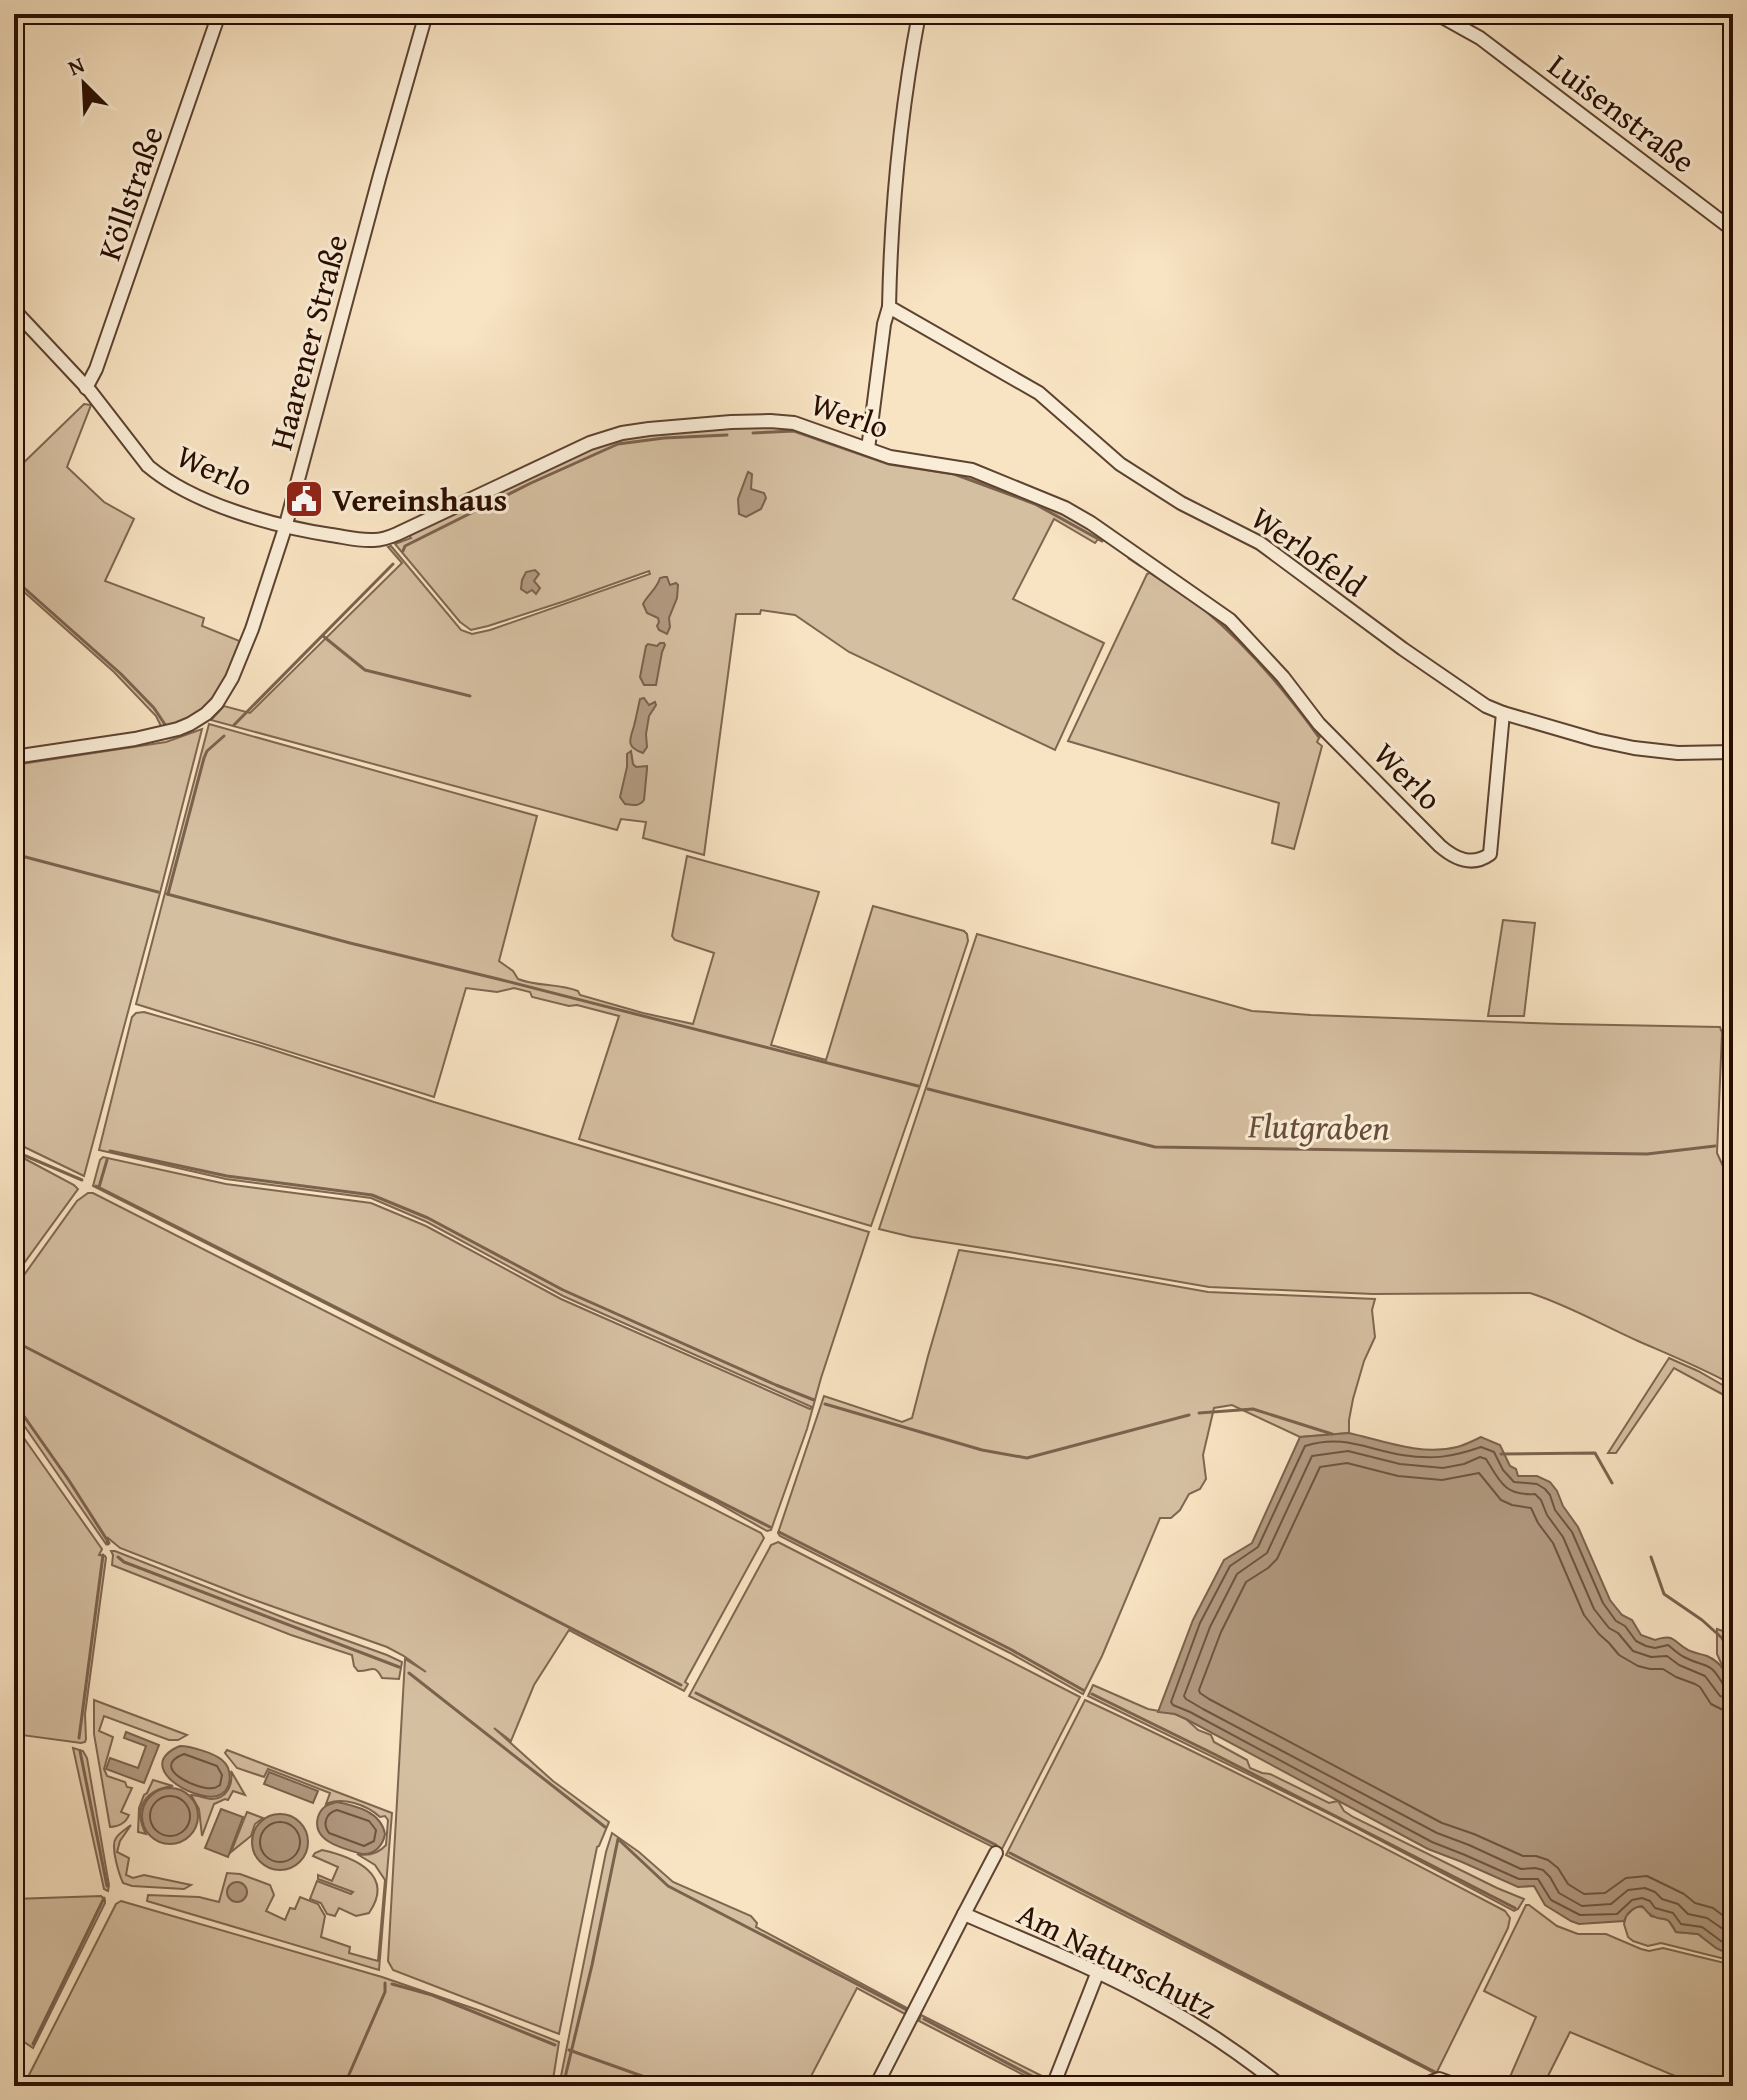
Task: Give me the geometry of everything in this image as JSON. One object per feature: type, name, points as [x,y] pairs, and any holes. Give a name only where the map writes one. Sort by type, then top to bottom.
[{"type":"street","name":"Köllstraße","points":[[86,388],[96,369],[219,14]]},
{"type":"street","name":"Haarener Straße","points":[[14,757],[163,734],[206,714],[217,703],[232,678],[252,629],[285,528],[368,216],[426,14]]},
{"type":"street","points":[[868,449],[884,324],[889,307],[889,269],[901,139],[919,14]]},
{"type":"street","name":"Luisenstraße","points":[[1437,14],[1480,38],[1733,230]]},
{"type":"street","name":"Werlofeld","points":[[889,307],[1039,393],[1120,464],[1181,503],[1260,543],[1486,706],[1596,740],[1634,748],[1678,753],[1733,752]]},
{"type":"street","name":"Werlo","points":[[14,310],[86,388],[148,466],[159,475],[222,506],[285,528],[361,540],[388,538],[572,451],[634,430],[731,422],[782,422],[803,426],[890,457],[972,470],[1065,508],[1091,523],[1230,620],[1283,677],[1319,724],[1440,846],[1457,859],[1483,858],[1490,854],[1503,713]]},
{"type":"street","name":"Am Naturschutz","points":[[876,2086],[996,1853]]},
{"type":"street","name":"Am Naturschutz","points":[[964,1914],[1154,2001],[1226,2045],[1281,2086]]},
{"type":"street","points":[[1053,2086],[1097,1974]]},
{"type":"street","points":[[1427,2086],[1439,2079],[1458,2086]]},
{"type":"shaded area","points":[[84,404],[91,405],[67,467],[104,502],[134,519],[105,581],[204,618],[202,626],[242,642],[214,699],[194,716],[163,730],[156,716],[114,672],[14,583],[14,472]]},
{"type":"shaded area","points":[[778,425],[954,469],[1059,509],[1102,534],[1095,543],[1054,519],[1013,599],[1104,643],[1055,750],[849,652],[795,615],[761,610],[760,614],[736,614],[704,855],[643,838],[646,822],[621,819],[617,830],[211,720],[224,706],[250,713],[402,563],[388,547],[391,546],[461,630],[472,634],[650,574],[649,571],[471,630],[460,622],[395,544],[411,538],[408,533],[598,444],[646,432]]},
{"type":"shaded area","points":[[1154,571],[1231,628],[1321,734],[1317,742],[1322,746],[1294,849],[1272,843],[1279,803],[1068,741],[1147,574]]},
{"type":"shaded area","points":[[209,724],[537,816],[499,961],[518,979],[578,991],[580,995],[693,1024],[714,953],[675,940],[672,936],[687,856],[819,892],[771,1045],[826,1060],[873,906],[964,931],[968,941],[871,1226],[579,1139],[619,1016],[532,997],[530,992],[514,988],[497,992],[466,988],[434,1097],[136,1004]]},
{"type":"shaded area","points":[[202,729],[84,1176],[14,1142],[14,765],[166,742]]},
{"type":"shaded area","points":[[1503,920],[1535,923],[1524,1016],[1488,1016]]},
{"type":"shaded area","points":[[977,934],[1252,1011],[1561,1024],[1720,1027],[1717,1153],[1733,1188],[1733,1385],[1530,1293],[1373,1294],[1209,1287],[879,1229]]},
{"type":"shaded area","points":[[1733,976],[1733,1147],[1724,1145],[1723,1141]]},
{"type":"shaded area","points":[[144,1012],[869,1232],[807,1429],[771,1530],[767,1531],[712,1500],[93,1186],[103,1157],[226,1184],[371,1203],[426,1226],[561,1299],[810,1409],[812,1407],[563,1296],[427,1222],[371,1198],[226,1179],[99,1150],[132,1017]]},
{"type":"shaded area","points":[[14,1153],[78,1189],[14,1277]]},
{"type":"shaded area","points":[[88,1193],[761,1533],[764,1538],[685,1682],[688,1684],[684,1691],[569,1630],[534,1685],[511,1741],[494,1728],[553,1781],[609,1822],[597,1847],[559,2034],[393,1970],[388,1961],[405,1659],[426,1672],[387,1647],[120,1548],[108,1538],[106,1544],[14,1411],[14,1289],[77,1201]]},
{"type":"shaded area","points":[[959,1250],[1208,1292],[1375,1299],[1372,1310],[1375,1337],[1353,1399],[1349,1433],[1300,1437],[1232,1405],[1214,1408],[1203,1455],[1206,1479],[1200,1489],[1189,1494],[1171,1518],[1160,1518],[1083,1694],[778,1533],[824,1396],[902,1422],[912,1418]]},
{"type":"shaded area","points":[[1669,1358],[1733,1391],[1733,1400],[1674,1368],[1616,1453],[1608,1453]]},
{"type":"shaded area","points":[[14,1424],[102,1549],[99,1555],[106,1558],[85,1714],[86,1739],[81,1743],[14,1734]]},
{"type":"shaded area","points":[[778,1542],[1080,1697],[1001,1851],[689,1696],[771,1545]]},
{"type":"shaded area","points":[[111,1551],[387,1655],[402,1662],[399,1679],[382,1678],[374,1669],[358,1671],[352,1655],[291,1635],[112,1565]]},
{"type":"shaded area","points":[[1717,1629],[1729,1633],[1733,1642],[1733,1690],[1717,1654]]},
{"type":"shaded area","points":[[1093,1685],[1148,1709],[1186,1719],[1198,1730],[1211,1735],[1214,1742],[1247,1760],[1250,1768],[1270,1774],[1329,1803],[1338,1801],[1344,1811],[1353,1817],[1524,1899],[1514,1911],[1338,1818],[1088,1696]]},
{"type":"shaded area","points":[[94,1700],[187,1735],[178,1740],[169,1740],[104,1716],[99,1731],[113,1737],[104,1769],[107,1776],[132,1788],[121,1812],[129,1815],[128,1818],[113,1827],[110,1827],[94,1734]]},
{"type":"shaded area","points":[[1085,1700],[1296,1803],[1505,1911],[1510,1918],[1508,1928],[1436,2074],[1006,1855]]},
{"type":"shaded area","points":[[73,1748],[83,1751],[87,1758],[108,1891],[104,1889]]},
{"type":"shaded area","points":[[227,1750],[392,1813],[379,1970],[147,1901],[148,1895],[199,1897],[219,1902],[227,1873],[240,1874],[270,1885],[274,1895],[266,1911],[285,1920],[300,1897],[318,1904],[325,1916],[321,1937],[350,1947],[349,1953],[378,1961],[385,1880],[375,1865],[357,1854],[373,1854],[386,1845],[388,1820],[354,1803],[339,1801],[326,1804],[330,1793],[268,1769],[264,1777],[237,1768],[225,1753]]},
{"type":"shaded area","points":[[231,1771],[245,1795],[233,1791],[228,1800],[214,1804],[202,1836],[199,1809],[191,1795],[211,1799],[221,1797],[230,1786]]},
{"type":"shaded area","points":[[153,1780],[173,1786],[155,1791],[144,1801],[141,1816],[146,1834],[138,1832],[139,1808]]},
{"type":"shaded area","points":[[247,1812],[263,1818],[255,1824],[251,1836],[231,1852]]},
{"type":"shaded area","points":[[131,1825],[120,1841],[117,1852],[129,1858],[126,1875],[133,1878],[144,1875],[191,1885],[184,1889],[123,1883],[114,1842]]},
{"type":"shaded area","points":[[612,1833],[673,1882],[751,1916],[757,1923],[756,1927],[907,2008],[905,2014],[857,1988],[806,2086],[559,2086]]},
{"type":"shaded area","points":[[322,1850],[358,1863],[374,1878],[376,1899],[369,1913],[356,1916],[339,1908],[335,1916],[327,1914],[321,1903],[310,1899],[317,1881],[351,1894],[353,1892],[318,1879],[318,1875],[332,1881],[338,1867],[313,1856]]},
{"type":"shaded area","points":[[101,1896],[105,1903],[33,2048],[14,2035],[14,1899]]},
{"type":"shaded area","points":[[121,1901],[382,1977],[559,2042],[552,2086],[44,2086],[29,2075],[116,1904]]},
{"type":"shaded area","points":[[1526,1905],[1557,1926],[1578,1934],[1606,1934],[1649,1951],[1663,1948],[1733,1965],[1733,2086],[1699,2086],[1570,2032],[1543,2086],[1506,2086],[1536,2017],[1484,1991]]},
{"type":"shaded area","points":[[1636,1906],[1646,1908],[1651,1916],[1668,1920],[1676,1932],[1698,1934],[1733,1956],[1733,1961],[1661,1943],[1648,1946],[1633,1941],[1628,1937],[1624,1924],[1626,1916]]},
{"type":"shaded area","points":[[921,2015],[1048,2079],[1045,2086],[919,2021]]},
{"type":"water","points":[[748,472],[752,474],[751,489],[764,493],[766,498],[761,509],[746,517],[739,514],[738,499]]},
{"type":"water","points":[[535,570],[539,574],[534,581],[540,588],[536,594],[532,590],[527,593],[521,589],[522,580],[526,572]]},
{"type":"water","points":[[667,577],[670,585],[678,585],[667,634],[659,630],[658,618],[647,613],[643,604],[660,578]]},
{"type":"water","points":[[665,645],[656,685],[644,685],[640,677],[646,646]]},
{"type":"water","points":[[644,698],[649,705],[655,702],[656,705],[649,716],[647,747],[643,753],[633,748],[630,742],[640,699]]},
{"type":"water","points":[[631,751],[636,767],[647,766],[644,800],[635,805],[625,804],[620,797],[627,754]]},
{"type":"water","points":[[1349,1433],[1430,1450],[1457,1447],[1481,1437],[1500,1445],[1518,1476],[1537,1476],[1550,1482],[1557,1491],[1578,1527],[1610,1600],[1622,1615],[1632,1620],[1641,1635],[1655,1640],[1670,1638],[1688,1650],[1707,1656],[1724,1670],[1733,1690],[1733,1956],[1698,1934],[1676,1932],[1667,1920],[1651,1915],[1642,1906],[1631,1911],[1624,1921],[1579,1924],[1571,1921],[1545,1905],[1534,1886],[1518,1887],[1428,1849],[1186,1719],[1158,1712],[1193,1620],[1224,1560],[1252,1543],[1300,1437]]},
{"type":"water","points":[[126,1732],[159,1745],[144,1783],[106,1769],[110,1758],[138,1768],[146,1746],[124,1738]]},
{"type":"water","points":[[180,1746],[208,1752],[226,1764],[230,1780],[226,1790],[217,1796],[195,1794],[172,1781],[162,1763],[167,1754]]},
{"type":"water","points":[[269,1772],[318,1791],[313,1803],[264,1784]]},
{"type":"water","points":[[170,1788],[190,1796],[198,1816],[190,1836],[170,1844],[150,1836],[142,1816],[150,1796]]},
{"type":"water","points":[[337,1802],[360,1808],[379,1820],[385,1834],[378,1848],[362,1854],[339,1847],[324,1838],[317,1826],[318,1817],[325,1806]]},
{"type":"water","points":[[221,1809],[243,1817],[228,1857],[205,1848]]},
{"type":"water","points":[[280,1814],[300,1822],[308,1842],[300,1862],[280,1870],[260,1862],[252,1842],[260,1822]]},
{"type":"water","points":[[237,1882],[244,1885],[247,1892],[244,1899],[237,1902],[230,1899],[227,1892],[230,1885]]},
{"type":"waterway","points":[[753,433],[794,431],[889,464],[954,474],[1035,504],[1102,541]]},
{"type":"waterway","points":[[403,551],[405,546],[531,483],[618,444],[727,435]]},
{"type":"waterway","points":[[1129,558],[1141,566]]},
{"type":"waterway","points":[[234,725],[393,564]]},
{"type":"waterway","points":[[1151,573],[1175,589]]},
{"type":"waterway","points":[[14,579],[121,674],[154,708],[166,726]]},
{"type":"waterway","points":[[1204,609],[1266,670],[1319,737]]},
{"type":"waterway","points":[[323,636],[365,670],[470,696]]},
{"type":"waterway","points":[[168,894],[204,758],[207,751],[224,736]]},
{"type":"waterway","points":[[14,854],[158,892]]},
{"type":"waterway","points":[[167,894],[918,1086]]},
{"type":"waterway","name":"Flutgraben","points":[[928,1089],[1155,1147],[1647,1154],[1715,1146]]},
{"type":"waterway","points":[[1727,1145],[1733,1144]]},
{"type":"waterway","points":[[14,1151],[82,1180]]},
{"type":"waterway","points":[[110,1151],[227,1176],[372,1195],[428,1218],[563,1290],[814,1400]]},
{"type":"waterway","points":[[99,1187],[107,1160]]},
{"type":"waterway","points":[[96,1186],[770,1527]]},
{"type":"waterway","points":[[14,1341],[681,1685]]},
{"type":"waterway","points":[[14,1402],[68,1479],[108,1544]]},
{"type":"waterway","points":[[825,1404],[982,1450],[1027,1458],[1189,1415]]},
{"type":"waterway","points":[[1199,1413],[1253,1409],[1332,1434]]},
{"type":"waterway","points":[[1501,1454],[1595,1453],[1612,1483]]},
{"type":"waterway","points":[[779,1532],[1010,1649],[1083,1690]]},
{"type":"waterway","points":[[79,1738],[103,1555]]},
{"type":"waterway","points":[[118,1557],[124,1562],[399,1667]]},
{"type":"waterway","points":[[1651,1557],[1664,1594],[1722,1638],[1733,1658]]},
{"type":"waterway","points":[[409,1673],[605,1827]]},
{"type":"waterway","points":[[696,1693],[996,1845]]},
{"type":"waterway","points":[[1092,1694],[1515,1908]]},
{"type":"waterway","points":[[80,1751],[107,1886]]},
{"type":"waterway","points":[[563,2086],[618,1839],[668,1886],[905,2009]]},
{"type":"waterway","points":[[1010,1853],[1437,2073]]},
{"type":"waterway","points":[[33,2044],[104,1898]]},
{"type":"waterway","points":[[344,2086],[385,1992],[385,1983]]},
{"type":"waterway","points":[[392,1984],[432,1995],[555,2045]]},
{"type":"waterway","points":[[924,2019],[1045,2083]]},
{"type":"waterway","points":[[569,2050],[670,2086]]},
{"type":"place","name":"Vereinshaus","points":[[304,499]]}]
